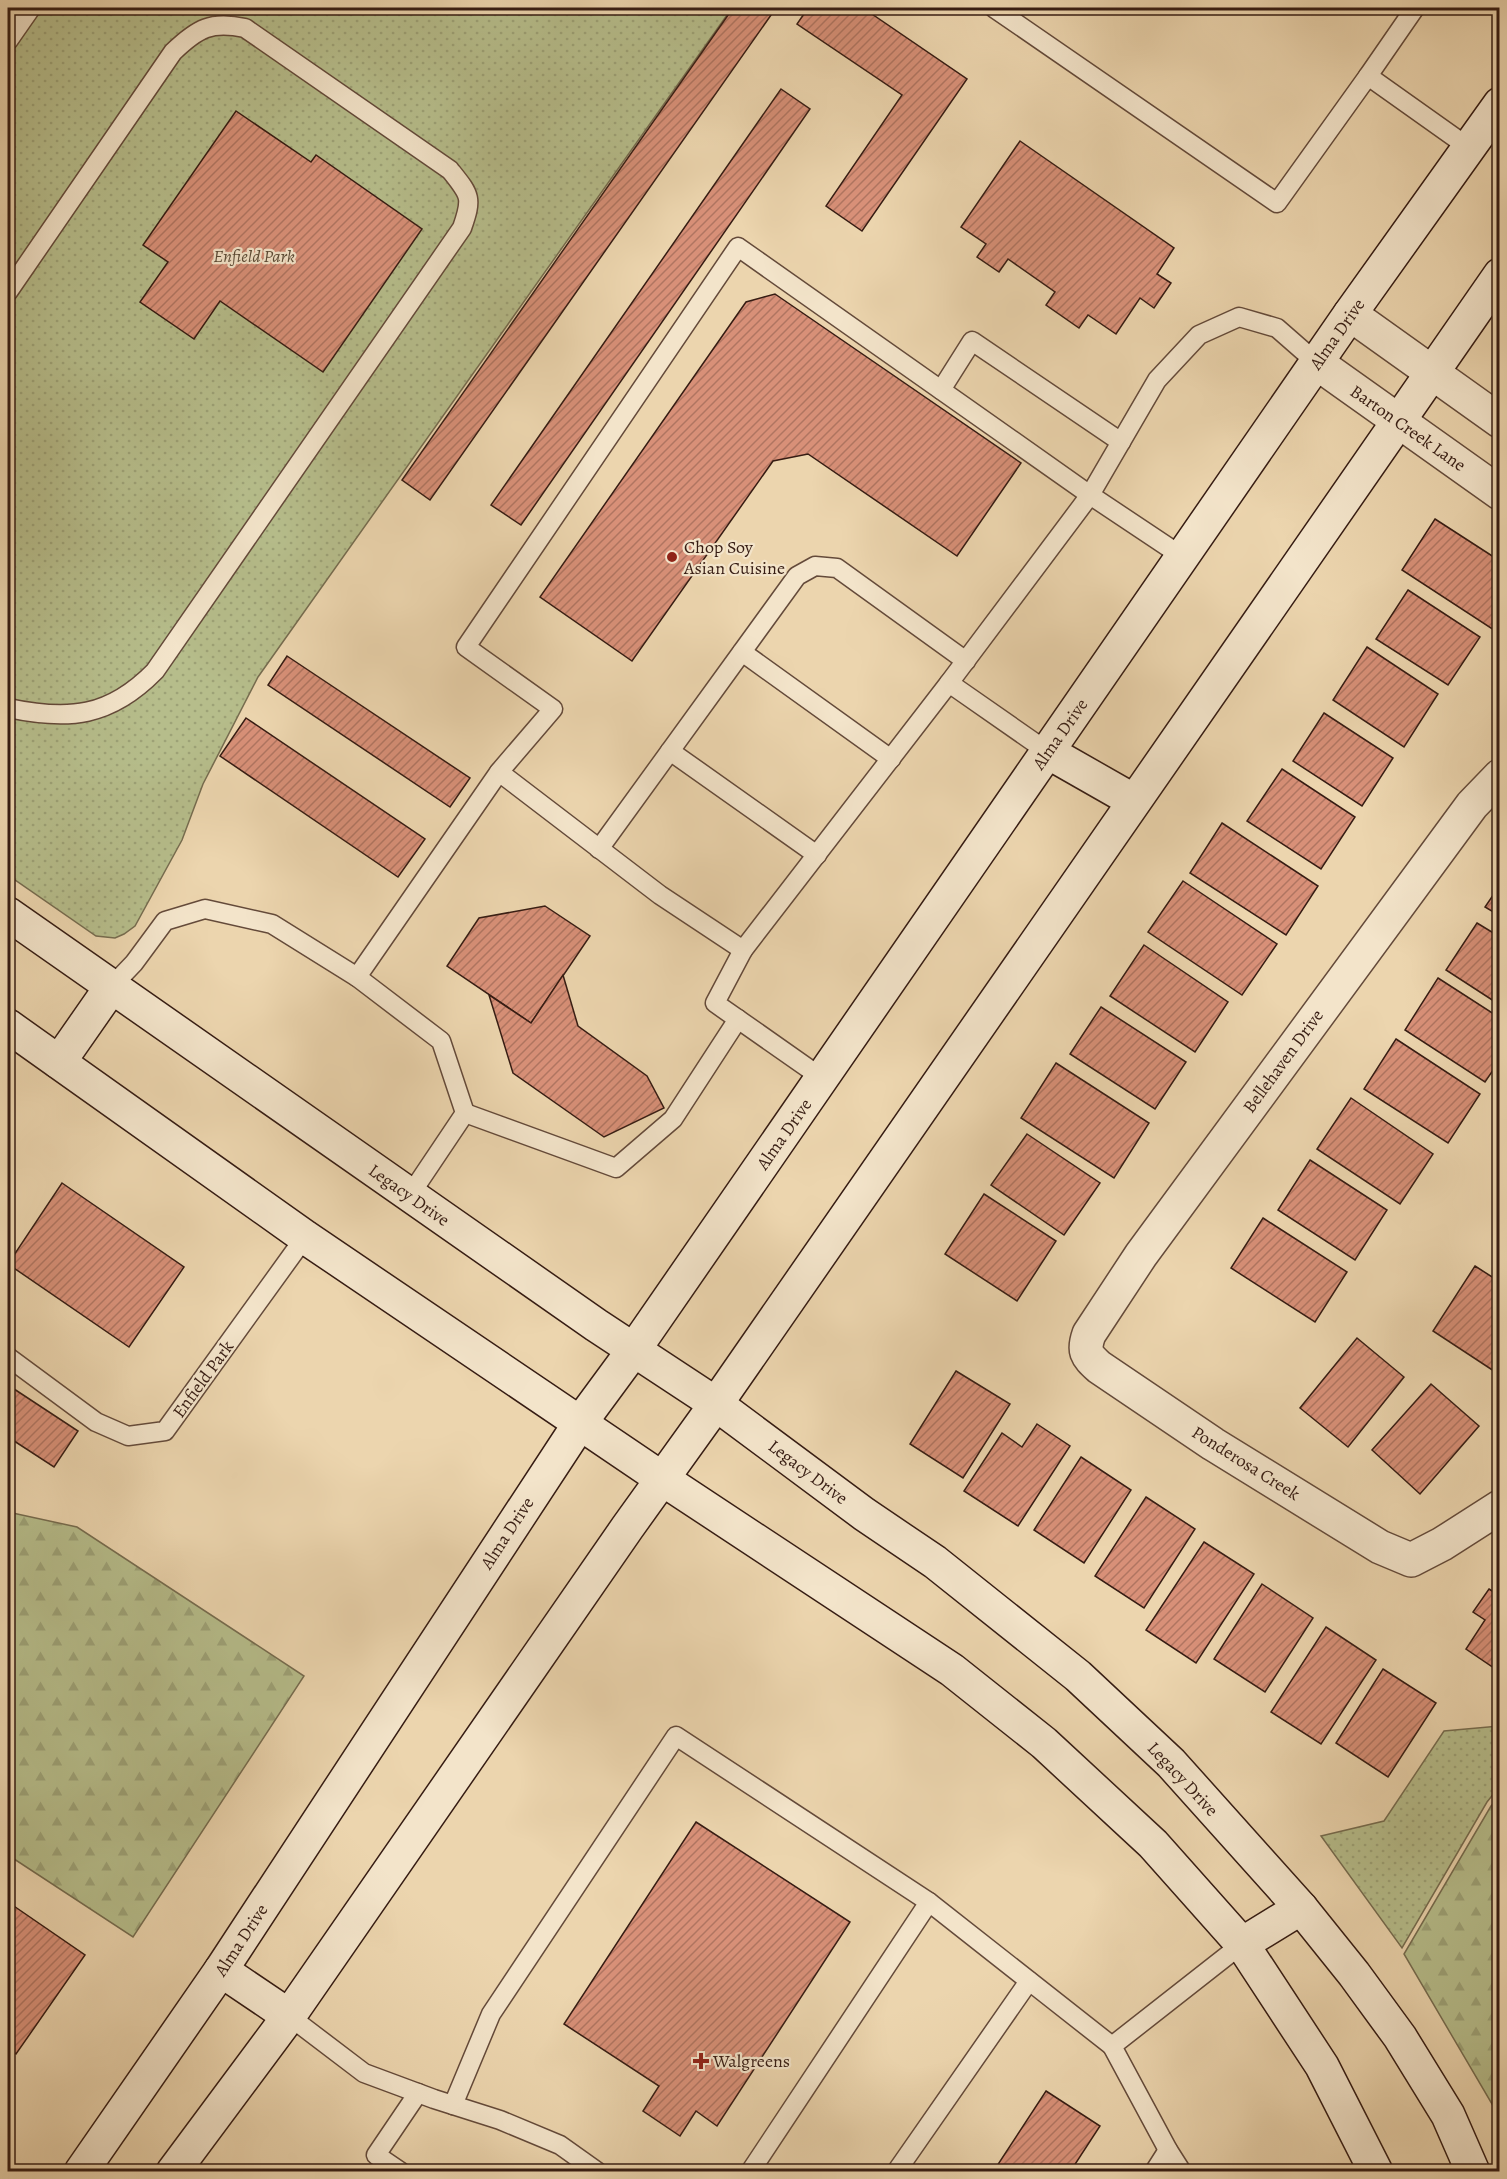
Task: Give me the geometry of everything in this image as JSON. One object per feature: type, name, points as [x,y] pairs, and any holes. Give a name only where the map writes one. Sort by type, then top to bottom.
[{"type":"main road","name":"Alma Drive","points":[[81,2172],[221,1970],[580,1423],[633,1351],[1350,314],[1500,104]]},
{"type":"main road","points":[[173,2172],[289,2016],[1500,275]]},
{"type":"main road","points":[[1350,314],[1500,421]]},
{"type":"main road","name":"Barton Creek Lane","points":[[1317,363],[1500,493]]},
{"type":"main road","points":[[1048,752],[1134,801]]},
{"type":"main road","name":"Bellehaven Drive","points":[[1087,1356],[1085,1345],[1089,1334],[1141,1255],[1472,805],[1500,776]]},
{"type":"main road","name":"Legacy Drive","points":[[8,914],[633,1351],[716,1404],[864,1514],[935,1562],[1078,1676],[1171,1763],[1301,1908],[1354,1974],[1400,2037],[1448,2115],[1473,2172]]},
{"type":"main road","points":[[59,1062],[112,986]]},
{"type":"main road","points":[[8,1026],[166,1141],[305,1237],[661,1479],[952,1670],[1035,1735],[1153,1844],[1242,1944],[1322,2066],[1376,2172]]},
{"type":"main road","name":"Ponderosa Creek","points":[[1087,1356],[1099,1367],[1213,1444],[1380,1546],[1411,1560],[1442,1544],[1500,1507]]},
{"type":"main road","points":[[1242,1944],[1301,1908]]},
{"type":"main road","points":[[221,1970],[289,2016]]},
{"type":"lane","points":[[8,41],[31,8]]},
{"type":"lane","points":[[994,8],[1277,203],[1415,8]]},
{"type":"lane","points":[[8,292],[173,52],[188,38],[207,27],[226,24],[245,28],[450,170],[466,190],[470,206],[462,228],[155,671],[138,689],[115,703],[86,712],[63,715],[36,714],[8,708]]},
{"type":"lane","points":[[1368,76],[1468,147]]},
{"type":"lane","points":[[357,977],[499,772],[553,709],[466,647],[738,247],[1090,495],[1183,556]]},
{"type":"lane","points":[[822,1078],[715,1003],[743,950],[966,661],[1090,495],[1157,380],[1199,335],[1239,317],[1277,328],[1317,363]]},
{"type":"lane","points":[[941,390],[972,341],[1121,442]]},
{"type":"lane","points":[[599,849],[797,576],[815,566],[837,568],[966,661]]},
{"type":"lane","points":[[742,651],[891,759]]},
{"type":"lane","points":[[949,683],[1048,752]]},
{"type":"lane","points":[[670,751],[817,855]]},
{"type":"lane","points":[[499,772],[660,895],[743,950]]},
{"type":"lane","points":[[112,986],[134,963],[165,921],[205,909],[272,924],[357,977],[441,1041],[465,1113]]},
{"type":"lane","points":[[465,1113],[616,1168],[673,1119],[738,1019]]},
{"type":"lane","points":[[410,1195],[465,1113]]},
{"type":"lane","name":"Enfield Park","points":[[8,1357],[96,1422],[128,1436],[165,1431],[305,1237]]},
{"type":"lane","points":[[453,2105],[491,2014],[676,1736],[929,1902],[1112,2046],[1168,2151],[1182,2172]]},
{"type":"lane","points":[[750,2172],[929,1902]]},
{"type":"lane","points":[[1112,2046],[1242,1944]]},
{"type":"lane","points":[[896,2172],[1029,1981]]},
{"type":"lane","points":[[289,2016],[364,2073],[500,2120],[560,2145],[598,2172]]},
{"type":"lane","points":[[401,2172],[376,2155],[418,2093]]},
{"type":"lane","points":[[1154,2172],[1168,2151]]},
{"type":"green space","name":"Enfield Park","points":[[8,8],[732,8],[258,677],[203,784],[182,840],[135,926],[115,938],[96,936],[8,875]]},
{"type":"green space","points":[[8,1512],[77,1527],[304,1676],[133,1937],[8,1855]]},
{"type":"green space","points":[[1499,1726],[1499,1787],[1487,1802],[1402,1948],[1321,1836],[1384,1821],[1444,1731]]},
{"type":"green space","points":[[1499,1797],[1499,2116],[1404,1954],[1491,1806]]},
{"type":"building","points":[[733,8],[776,8],[430,500],[402,480]]},
{"type":"building","points":[[808,8],[863,8],[967,79],[862,231],[826,206],[902,95],[797,24]]},
{"type":"building","points":[[781,89],[810,109],[521,525],[491,505]]},
{"type":"building","points":[[236,111],[311,162],[316,155],[422,229],[323,372],[220,301],[194,339],[140,302],[168,262],[143,245]]},
{"type":"building","points":[[1020,141],[1174,248],[1157,274],[1171,283],[1154,308],[1140,298],[1116,334],[1088,315],[1079,328],[1046,305],[1055,292],[1008,259],[999,272],[977,257],[986,244],[961,227]]},
{"type":"building","points":[[775,294],[1021,463],[957,556],[808,454],[773,461],[632,661],[540,597],[746,302]]},
{"type":"building","points":[[1435,519],[1500,561],[1500,628],[1497,632],[1402,570]]},
{"type":"building","points":[[1408,590],[1480,637],[1448,685],[1376,639]]},
{"type":"building","points":[[1367,647],[1438,694],[1404,747],[1333,700]]},
{"type":"building","points":[[287,656],[470,778],[450,807],[268,685]]},
{"type":"building","points":[[1324,713],[1393,758],[1362,806],[1293,761]]},
{"type":"building","points":[[246,718],[425,839],[398,877],[220,756]]},
{"type":"building","points":[[1282,769],[1355,817],[1321,869],[1247,821]]},
{"type":"building","points":[[1222,823],[1318,886],[1286,935],[1190,873]]},
{"type":"building","points":[[1183,881],[1277,944],[1242,995],[1148,932]]},
{"type":"building","points":[[1500,885],[1500,916],[1485,907]]},
{"type":"building","points":[[545,906],[590,936],[531,1023],[447,966],[479,918]]},
{"type":"building","points":[[1477,923],[1500,937],[1500,1005],[1446,970]]},
{"type":"building","points":[[1144,945],[1228,1002],[1195,1052],[1110,996]]},
{"type":"building","points":[[563,975],[578,1026],[647,1076],[664,1108],[604,1137],[513,1073],[489,995],[531,1023]]},
{"type":"building","points":[[1438,978],[1500,1018],[1500,1060],[1485,1082],[1405,1030]]},
{"type":"building","points":[[1101,1007],[1186,1062],[1155,1109],[1070,1054]]},
{"type":"building","points":[[1396,1039],[1480,1094],[1448,1143],[1364,1089]]},
{"type":"building","points":[[1056,1063],[1149,1123],[1114,1178],[1021,1118]]},
{"type":"building","points":[[1351,1098],[1433,1154],[1400,1204],[1317,1149]]},
{"type":"building","points":[[1027,1134],[1100,1183],[1064,1235],[991,1185]]},
{"type":"building","points":[[1310,1160],[1387,1210],[1355,1260],[1278,1210]]},
{"type":"building","points":[[62,1183],[184,1267],[129,1347],[8,1264]]},
{"type":"building","points":[[984,1194],[1056,1241],[1017,1301],[945,1254]]},
{"type":"building","points":[[1263,1218],[1347,1272],[1315,1322],[1231,1268]]},
{"type":"building","points":[[1475,1266],[1500,1282],[1500,1375],[1433,1331]]},
{"type":"building","points":[[1357,1338],[1404,1377],[1348,1447],[1300,1408]]},
{"type":"building","points":[[956,1371],[1010,1404],[963,1478],[910,1444]]},
{"type":"building","points":[[1431,1384],[1479,1426],[1420,1494],[1372,1450]]},
{"type":"building","points":[[8,1385],[78,1431],[54,1467],[8,1437]]},
{"type":"building","points":[[1037,1424],[1070,1446],[1018,1526],[964,1491],[1002,1433],[1022,1447]]},
{"type":"building","points":[[1081,1457],[1131,1490],[1084,1563],[1034,1530]]},
{"type":"building","points":[[1146,1497],[1195,1529],[1144,1608],[1095,1576]]},
{"type":"building","points":[[1204,1542],[1254,1574],[1196,1663],[1146,1630]]},
{"type":"building","points":[[1262,1584],[1313,1618],[1265,1692],[1214,1659]]},
{"type":"building","points":[[1489,1589],[1500,1596],[1500,1672],[1466,1649],[1485,1620],[1473,1612]]},
{"type":"building","points":[[1326,1627],[1376,1660],[1321,1744],[1271,1712]]},
{"type":"building","points":[[1383,1669],[1436,1703],[1388,1777],[1336,1743]]},
{"type":"building","name":"Walgreens","points":[[696,1822],[850,1922],[717,2126],[696,2111],[680,2136],[643,2111],[659,2086],[564,2024]]},
{"type":"building","points":[[8,1902],[85,1955],[16,2054],[8,2048]]},
{"type":"building","points":[[1046,2091],[1100,2126],[1070,2172],[993,2172]]},
{"type":"place","name":"Chop Soy Asian Cuisine","points":[[672,557]]},
{"type":"place","name":"Walgreens","points":[[701,2061]]}]
